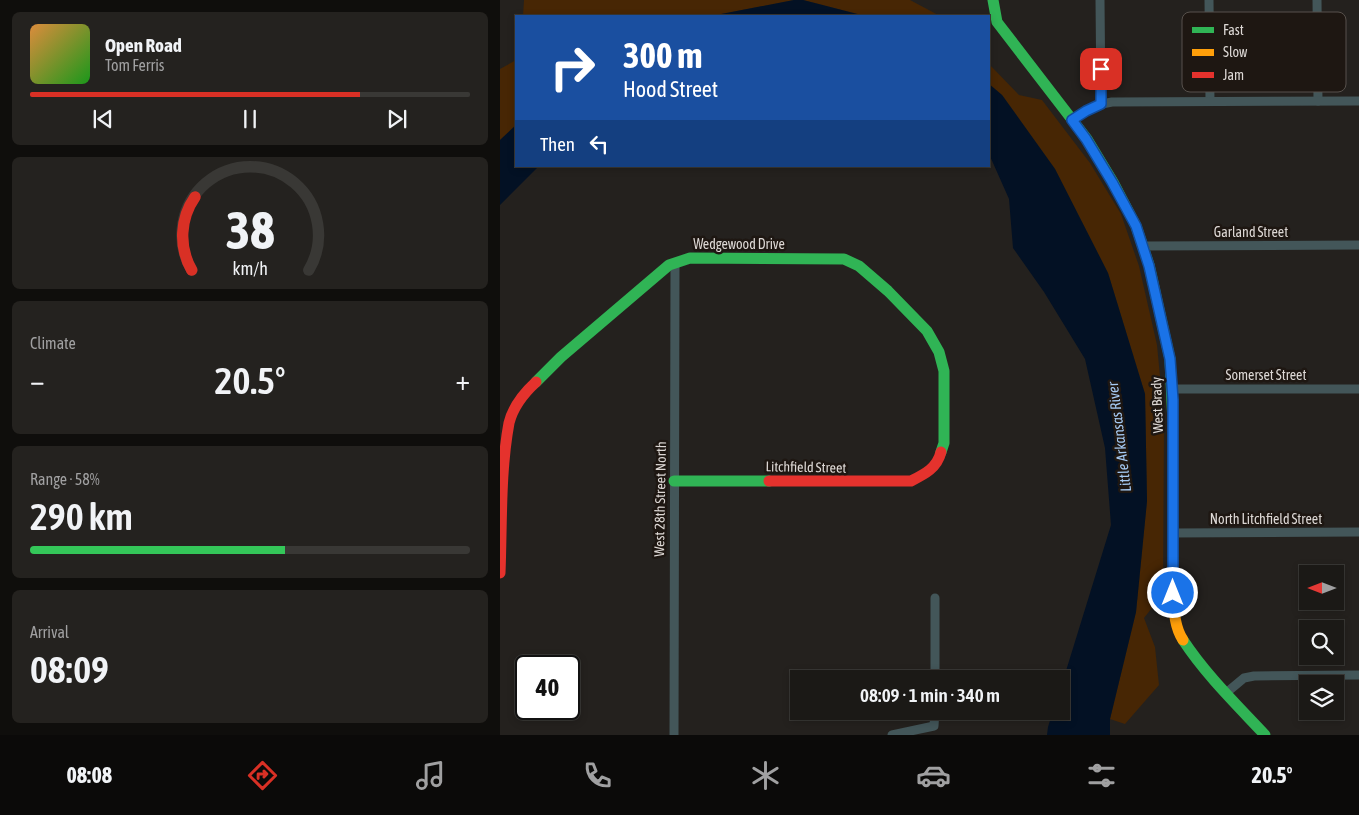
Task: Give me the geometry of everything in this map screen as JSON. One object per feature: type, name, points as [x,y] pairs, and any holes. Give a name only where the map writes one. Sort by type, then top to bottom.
[{"type":"street","name":"West Brady","points":[[993,0],[997,22],[1086,139],[1136,226],[1149,266],[1170,359],[1172,389],[1174,611],[1178,632],[1191,652],[1265,735]]},
{"type":"street","points":[[1100,0],[1101,104]]},
{"type":"street","points":[[1210,92],[1210,101]]},
{"type":"street","points":[[1318,92],[1318,101]]},
{"type":"street","points":[[1072,120],[1101,104],[1112,102],[1359,101]]},
{"type":"street","name":"Garland Street","points":[[1143,246],[1359,245]]},
{"type":"street","name":"Wedgewood Drive","points":[[500,573],[502,546],[501,470],[509,422],[517,404],[530,387],[561,357],[669,266],[690,258],[844,259],[859,266],[888,291],[927,331],[940,352],[944,371],[944,444],[933,467]]},
{"type":"street","name":"West 28th Street North","points":[[674,735],[675,263]]},
{"type":"street","name":"Somerset Street","points":[[1172,389],[1359,389]]},
{"type":"street","name":"Litchfield Street","points":[[674,481],[911,481],[928,473],[933,467]]},
{"type":"street","name":"North Litchfield Street","points":[[1172,533],[1359,532]]},
{"type":"street","points":[[935,670],[936,598]]},
{"type":"street","points":[[1226,693],[1244,678],[1254,676],[1359,675]]},
{"type":"street","points":[[892,735],[934,726],[934,720]]},
{"type":"shaded area","points":[[524,0],[794,0],[716,15],[523,15]]},
{"type":"shaded area","points":[[803,0],[910,0],[938,15],[861,15]]},
{"type":"shaded area","points":[[515,61],[515,126],[500,140],[500,69]]},
{"type":"shaded area","points":[[990,65],[1019,95],[1042,100],[1090,163],[1121,214],[1139,266],[1157,345],[1164,418],[1163,594],[1144,618],[1155,647],[1159,685],[1125,724],[1110,719],[1136,612],[1147,501],[1145,394],[1108,273],[1055,169],[1002,95],[990,85]]},
{"type":"water","points":[[794,0],[803,0],[861,15],[716,15]]},
{"type":"water","name":"Little Arkansas River","points":[[990,85],[1002,95],[1055,169],[1108,273],[1145,394],[1147,501],[1136,612],[1110,719],[1110,735],[1047,735],[1050,720],[1070,720],[1070,670],[1066,670],[1111,525],[1105,448],[1085,359],[1044,292],[1013,248],[1009,199],[990,156]]},
{"type":"water","points":[[515,126],[515,167],[538,167],[500,205],[500,140]]},
{"type":"traffic: fast","points":[[993,0],[997,22],[1087,139],[1113,182],[1136,226],[1149,265],[1170,359],[1173,424]]},
{"type":"traffic: fast","points":[[536,382],[561,357],[669,265],[690,258],[844,259],[859,266],[888,291],[927,331],[939,352],[944,371],[944,443],[941,452]]},
{"type":"traffic: fast","points":[[674,481],[769,481]]},
{"type":"traffic: fast","points":[[1183,640],[1212,678],[1265,735]]},
{"type":"traffic: slow","points":[[1173,424],[1173,593],[1176,623],[1183,640]]},
{"type":"traffic: jam","points":[[500,573],[503,479],[509,423],[513,411],[536,382]]},
{"type":"traffic: jam","points":[[769,481],[911,481],[926,473],[937,462],[941,452]]},
{"type":"route","points":[[1101,69],[1101,104],[1072,120],[1112,182],[1136,226],[1149,266],[1170,359],[1173,400],[1173,593]]}]
